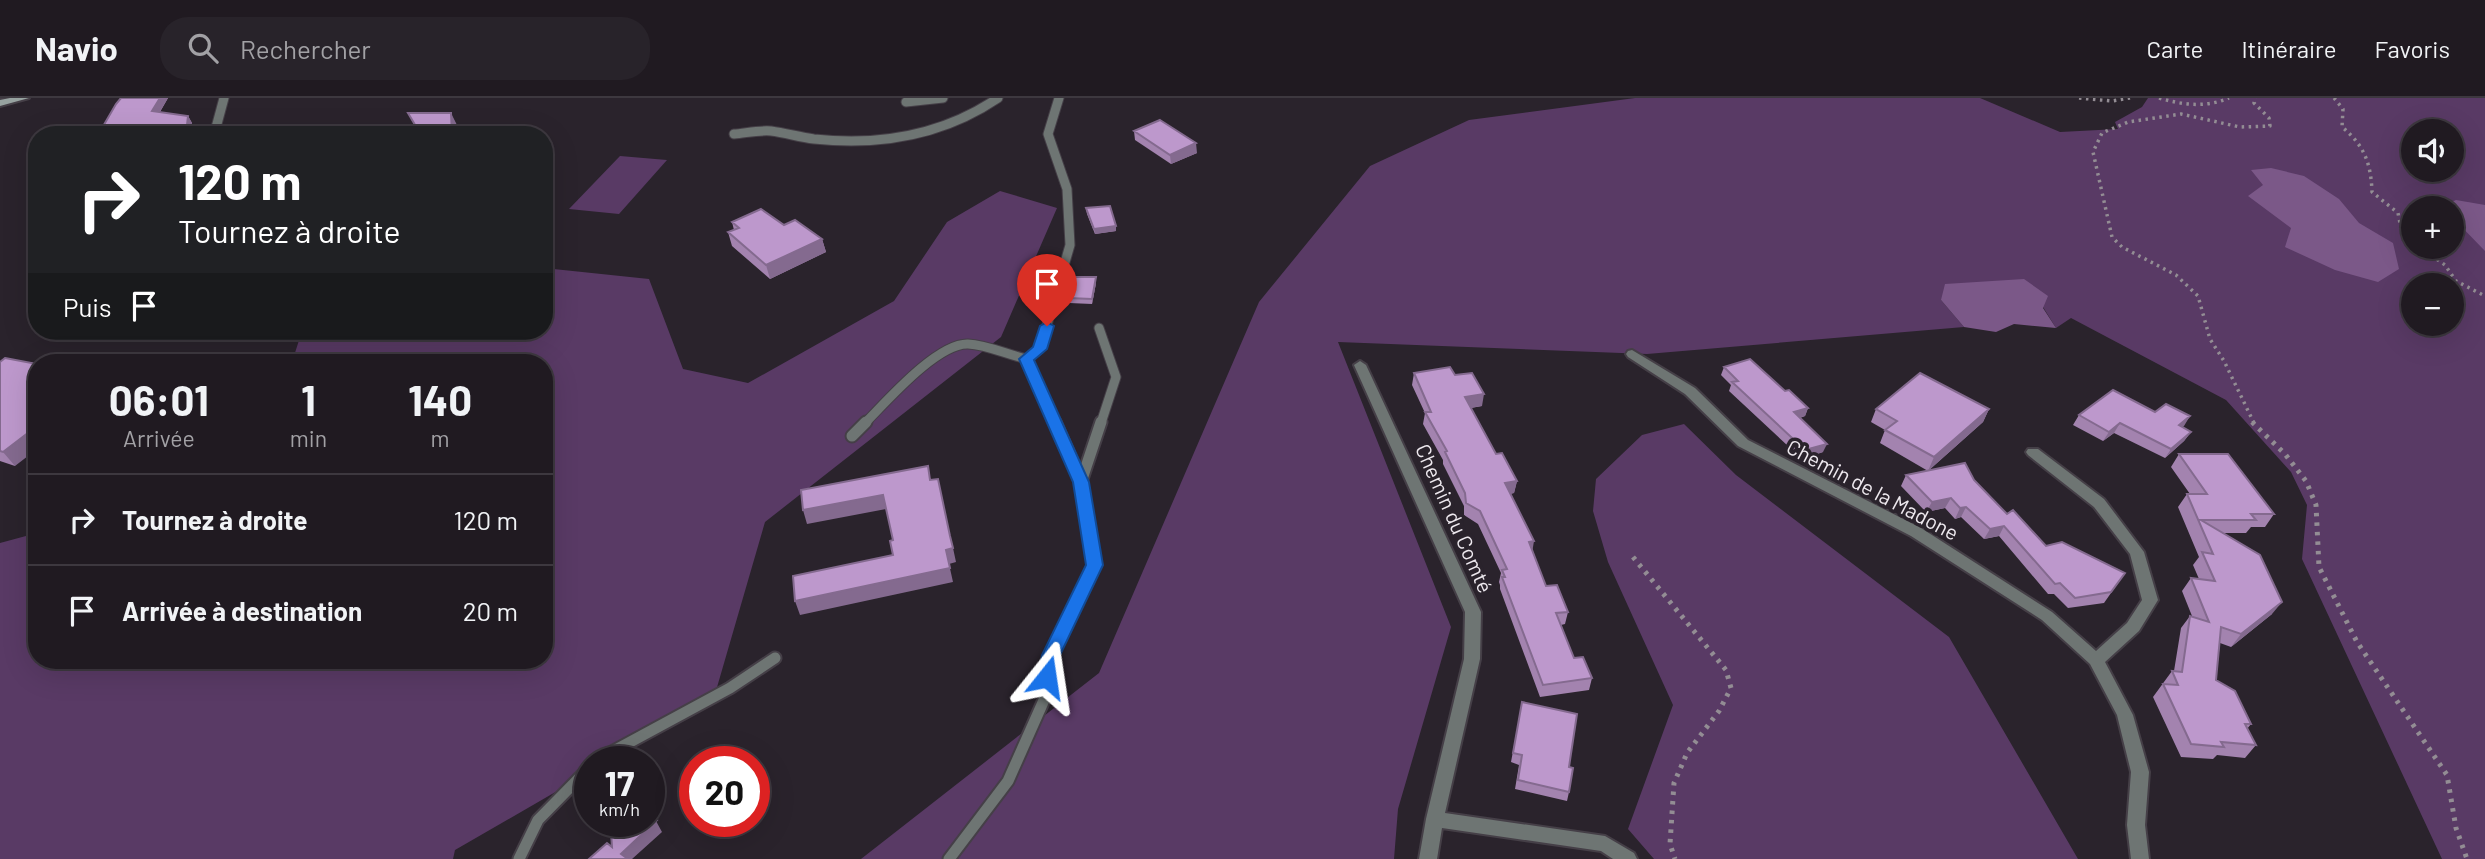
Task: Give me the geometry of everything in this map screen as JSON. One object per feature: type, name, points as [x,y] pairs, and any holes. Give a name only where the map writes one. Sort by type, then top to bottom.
[{"type":"street","points":[[0,103],[24,98]]},
{"type":"street","name":"Chemin de la Madone","points":[[1633,354],[1690,391],[1742,443],[1916,532],[2047,616],[2096,660],[2124,715],[2140,772],[2136,825],[2140,859]]},
{"type":"street","name":"Chemin du Comté","points":[[1360,365],[1473,612],[1472,659],[1434,819],[1428,859]]},
{"type":"street","points":[[2033,452],[2099,503],[2137,552],[2150,600],[2133,627],[2096,660]]},
{"type":"street","points":[[1434,819],[1605,844],[1628,859]]},
{"type":"lane","points":[[216,126],[224,98]]},
{"type":"lane","points":[[906,102],[943,98]]},
{"type":"lane","points":[[734,134],[768,131],[811,139],[885,142],[954,125],[979,113],[998,98]]},
{"type":"lane","points":[[1027,359],[1040,349],[1070,245],[1067,189],[1048,134],[1059,98]]},
{"type":"lane","points":[[1081,482],[1116,377],[1099,328]]},
{"type":"lane","points":[[852,436],[939,353],[960,344],[980,345],[1027,359],[1081,482],[1095,565],[1051,655],[1044,700],[1008,781],[949,859]]},
{"type":"lane","points":[[623,746],[730,688],[775,658]]},
{"type":"lane","points":[[519,859],[538,820],[574,783]]},
{"type":"path","points":[[2079,98],[2112,101],[2130,98]]},
{"type":"path","points":[[2160,98],[2197,106],[2216,104],[2229,98]]},
{"type":"path","points":[[2180,114],[2241,127],[2270,126],[2269,118],[2254,103],[2256,98]]},
{"type":"path","points":[[2334,98],[2343,109],[2342,127],[2365,148],[2372,173],[2372,192],[2398,213],[2401,229]]},
{"type":"path","points":[[2197,106],[2180,114],[2128,122],[2102,134],[2093,152],[2112,237],[2122,247],[2176,275],[2198,296],[2210,339],[2224,360],[2250,419],[2285,454],[2305,481],[2316,505],[2319,567],[2357,642],[2447,775],[2452,793],[2452,820],[2468,859]]},
{"type":"path","points":[[2437,259],[2445,265],[2456,281],[2485,296]]},
{"type":"path","points":[[1633,557],[1726,670],[1731,688],[1719,711],[1687,753],[1674,783],[1670,844],[1675,859]]},
{"type":"shaded area","points":[[1635,98],[1980,98],[2060,132],[2118,129],[2115,122],[2142,107],[2148,98],[2485,98],[2485,859],[2442,859],[2302,559],[2307,505],[2291,472],[2226,400],[2071,318],[2056,328],[2043,307],[1941,300],[1964,327],[1647,354],[1338,342],[1451,627],[1398,809],[1394,859],[861,859],[1099,673],[1259,302],[1370,166],[1469,120]]},
{"type":"shaded area","points":[[620,156],[667,160],[619,214],[569,209]]},
{"type":"shaded area","points":[[2271,168],[2304,176],[2339,199],[2359,223],[2393,243],[2399,269],[2378,282],[2335,270],[2285,247],[2291,228],[2248,196],[2263,185],[2251,170]]},
{"type":"shaded area","points":[[1000,191],[1057,208],[1001,337],[765,522],[713,701],[634,746],[574,746],[574,781],[455,850],[453,859],[0,859],[0,543],[28,535],[28,669],[553,669],[553,354],[295,354],[299,340],[553,340],[553,269],[649,279],[683,369],[748,383],[894,301],[947,222]]},
{"type":"shaded area","points":[[2464,201],[2485,205],[2485,251],[2464,229]]},
{"type":"shaded area","points":[[2024,279],[2048,296],[2043,308],[2056,328],[2014,324],[1996,332],[1964,327],[1941,300],[1945,284]]},
{"type":"shaded area","points":[[1684,424],[1736,475],[1949,637],[2078,859],[1654,859],[1628,829],[1673,705],[1608,562],[1593,511],[1596,479],[1642,435]]},
{"type":"building","points":[[121,98],[160,98],[152,111],[188,116],[187,125],[103,126]]},
{"type":"building","points":[[408,113],[451,113],[452,126],[416,126]]},
{"type":"building","points":[[1160,120],[1196,143],[1170,155],[1134,131]]},
{"type":"building","points":[[1110,206],[1116,226],[1094,229],[1086,208]]},
{"type":"building","points":[[761,209],[784,225],[795,220],[822,239],[766,265],[728,232],[739,228],[732,222]]},
{"type":"building","points":[[1073,277],[1096,277],[1092,299],[1068,298]]},
{"type":"building","points":[[5,358],[28,362],[28,433],[3,452],[0,451],[0,362]]},
{"type":"building","points":[[1750,359],[1808,408],[1794,412],[1827,444],[1805,450],[1732,382],[1738,381],[1724,367]]},
{"type":"building","points":[[1450,367],[1455,375],[1472,373],[1484,394],[1465,397],[1496,454],[1502,453],[1517,481],[1505,483],[1534,541],[1529,542],[1546,586],[1557,585],[1568,612],[1556,613],[1574,658],[1583,657],[1592,678],[1543,685],[1502,577],[1505,577],[1502,570],[1507,569],[1480,511],[1466,503],[1465,493],[1445,452],[1447,451],[1425,412],[1431,412],[1414,373]]},
{"type":"building","points":[[1920,373],[1989,409],[1934,457],[1885,430],[1897,421],[1876,409]]},
{"type":"building","points":[[2113,390],[2155,412],[2166,404],[2190,416],[2179,425],[2191,432],[2171,449],[2120,423],[2109,432],[2079,415]]},
{"type":"building","points":[[2179,454],[2228,454],[2274,514],[2251,514],[2256,520],[2201,520],[2260,555],[2282,602],[2241,634],[2221,627],[2216,680],[2235,691],[2251,724],[2245,724],[2256,745],[2221,742],[2224,747],[2191,744],[2163,684],[2178,685],[2172,671],[2182,672],[2190,616],[2209,622],[2191,578],[2215,581],[2202,552],[2213,554],[2187,494],[2207,494]]},
{"type":"building","points":[[1965,463],[1974,480],[2007,514],[2013,510],[2046,546],[2062,542],[2125,573],[2111,592],[2075,598],[2060,583],[2055,584],[2004,526],[1990,529],[1966,507],[1960,508],[1951,498],[1932,502],[1906,475]]},
{"type":"building","points":[[928,466],[930,480],[938,479],[953,548],[946,550],[950,568],[795,601],[793,576],[893,555],[890,541],[893,540],[883,495],[803,510],[801,490]]},
{"type":"building","points":[[1522,702],[1577,714],[1569,767],[1573,768],[1569,792],[1518,780],[1522,755],[1513,753]]},
{"type":"building","points":[[611,837],[639,837],[621,854],[628,859],[589,859],[607,843],[612,847]]},
{"type":"route","points":[[1047,326],[1040,349],[1027,359],[1081,482],[1095,565],[1051,655],[1047,677]]}]
